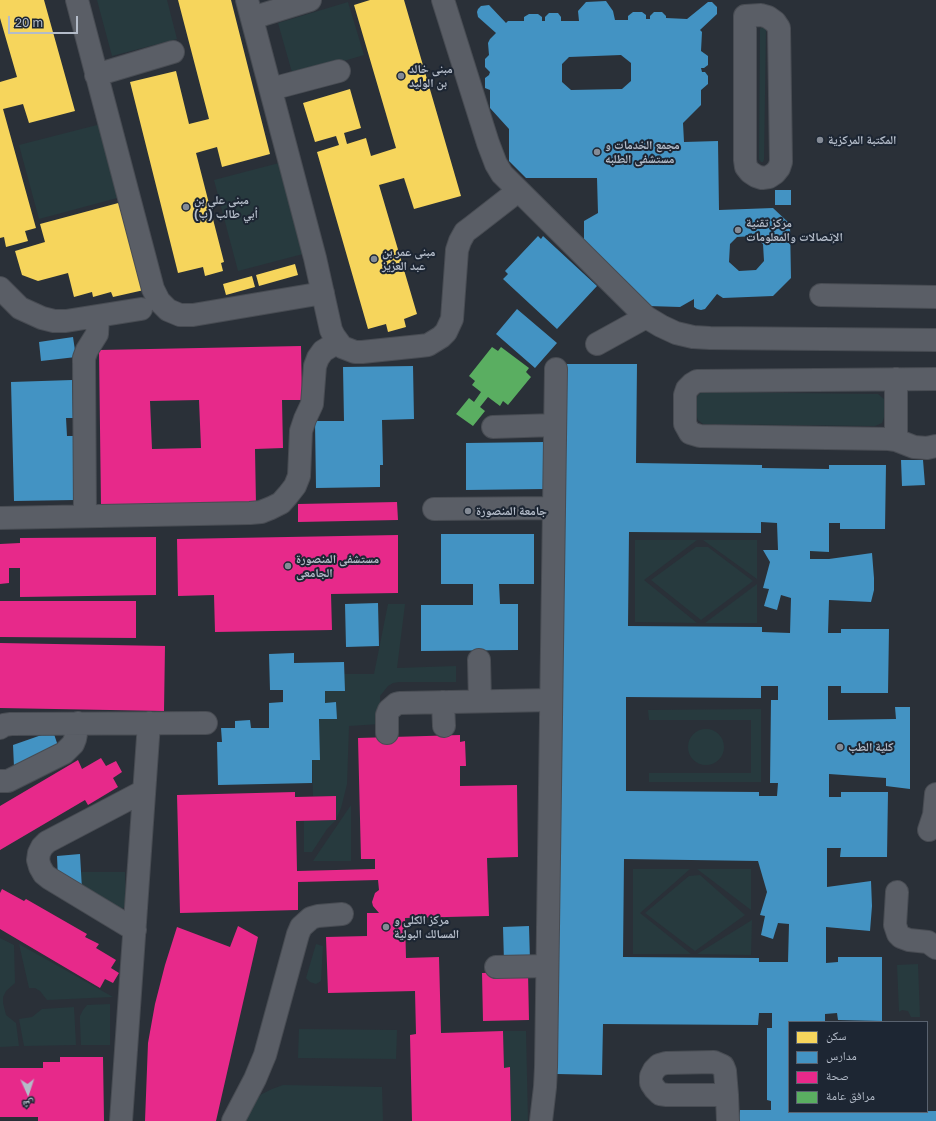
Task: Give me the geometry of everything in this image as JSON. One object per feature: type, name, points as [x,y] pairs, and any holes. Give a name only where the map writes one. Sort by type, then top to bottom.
[{"type":"street","points":[[77,0],[153,289],[158,301],[168,310],[180,315],[193,315],[323,293]]},
{"type":"street","points":[[310,0],[250,9],[315,258],[331,330],[342,347],[355,352],[362,352],[428,345],[441,338],[446,332],[452,319],[457,250],[460,241],[465,232],[518,191]]},
{"type":"street","points":[[443,0],[492,154],[502,174],[646,317],[660,326],[676,333],[704,338],[936,340]]},
{"type":"street","points":[[744,8],[768,17],[778,28],[781,162],[775,173],[769,177],[762,178],[750,172],[746,167],[745,160],[744,8]]},
{"type":"street","points":[[96,75],[174,52]]},
{"type":"street","points":[[271,90],[339,71]]},
{"type":"street","points":[[0,288],[20,308],[42,318],[54,321],[66,321],[141,309]]},
{"type":"street","points":[[822,295],[936,297]]},
{"type":"street","points":[[84,516],[84,358],[97,334],[98,316]]},
{"type":"street","points":[[597,344],[646,317]]},
{"type":"street","points":[[0,518],[250,513],[266,510],[281,502],[288,495],[299,476],[301,431],[312,404],[315,366],[323,351],[338,342]]},
{"type":"street","points":[[541,1121],[545,1087],[548,966],[556,369]]},
{"type":"street","points":[[896,379],[896,440]]},
{"type":"street","points":[[936,379],[697,381],[692,384],[685,395],[685,424],[690,433],[700,436],[896,440],[914,447],[927,448],[936,446]]},
{"type":"street","points":[[493,427],[556,425]]},
{"type":"street","points":[[434,509],[554,508]]},
{"type":"street","points":[[479,660],[480,701]]},
{"type":"street","points":[[387,733],[388,710],[400,702],[551,700]]},
{"type":"street","points":[[443,702],[444,726]]},
{"type":"street","points":[[0,781],[8,781],[64,753],[75,739],[78,723]]},
{"type":"street","points":[[121,1121],[149,723]]},
{"type":"street","points":[[0,728],[4,725],[11,724],[206,723]]},
{"type":"street","points":[[134,930],[49,878],[44,874],[38,860],[42,847],[47,842],[144,791]]},
{"type":"street","points":[[929,830],[934,815],[936,794]]},
{"type":"street","points":[[897,892],[895,925],[898,934],[909,940],[928,942],[936,948]]},
{"type":"street","points":[[232,1121],[255,1079],[265,1055],[298,934],[301,928],[312,918],[342,914]]},
{"type":"street","points":[[496,967],[548,966]]},
{"type":"street","points":[[727,1095],[728,1121]]},
{"type":"green space","points":[[97,0],[167,0],[177,39],[112,56]]},
{"type":"green space","points":[[348,2],[364,55],[293,76],[278,23]]},
{"type":"green space","points":[[762,26],[766,29],[764,159],[763,162],[761,162],[759,159],[760,29]]},
{"type":"green space","points":[[101,124],[121,197],[39,219],[19,145]]},
{"type":"green space","points":[[279,163],[303,254],[238,271],[214,180]]},
{"type":"green space","points":[[701,392],[878,394],[884,399],[884,417],[882,423],[875,426],[703,424],[698,420],[696,414],[696,398]]},
{"type":"green space","points":[[635,540],[697,540],[644,580],[697,623],[635,622]]},
{"type":"green space","points":[[703,540],[757,540],[757,579]]},
{"type":"green space","points":[[696,547],[708,547],[753,581],[701,620],[651,580]]},
{"type":"green space","points":[[757,584],[757,623],[705,623]]},
{"type":"green space","points":[[388,604],[405,604],[397,668],[456,666],[456,682],[393,683],[388,686],[380,696],[380,724],[349,726],[347,784],[341,808],[336,820],[327,829],[312,852],[304,852],[304,820],[336,819],[336,796],[313,796],[312,760],[320,759],[319,719],[337,718],[336,702],[325,703],[325,691],[345,691],[344,674],[374,674]]},
{"type":"green space","points":[[761,709],[761,782],[649,782],[649,773],[751,773],[751,720],[649,720],[648,710]]},
{"type":"green space","points":[[710,729],[719,734],[723,740],[723,754],[719,760],[710,765],[702,765],[693,760],[689,754],[688,743],[693,734],[699,730]]},
{"type":"green space","points":[[351,805],[351,861],[313,861]]},
{"type":"green space","points":[[633,869],[690,869],[640,913],[691,954],[633,954]]},
{"type":"green space","points":[[697,869],[751,869],[751,910]]},
{"type":"green space","points":[[81,872],[125,872],[126,907],[119,909],[82,891]]},
{"type":"green space","points":[[700,875],[745,915],[695,951],[645,913],[689,876]]},
{"type":"green space","points":[[752,920],[751,955],[697,954]]},
{"type":"green space","points":[[0,938],[14,945],[15,983],[6,991],[3,997],[3,1003],[6,1015],[16,1023],[19,1046],[0,1047]]},
{"type":"green space","points":[[19,944],[113,997],[47,1000],[40,991],[35,988],[29,988]]},
{"type":"green space","points":[[316,944],[323,946],[321,981],[316,984],[310,982],[306,978]]},
{"type":"green space","points":[[918,964],[920,1017],[911,1017],[908,1011],[902,1010],[899,1012],[897,965]]},
{"type":"green space","points":[[110,1004],[110,1045],[81,1045],[80,1016],[83,1010],[87,1005]]},
{"type":"green space","points":[[74,1007],[76,1045],[24,1046],[19,1019],[32,1017],[42,1009]]},
{"type":"green space","points":[[299,1029],[397,1030],[396,1059],[298,1058]]},
{"type":"green space","points":[[503,1031],[526,1031],[528,1121],[511,1121],[510,1068],[504,1068]]},
{"type":"green space","points":[[283,1085],[382,1087],[383,1121],[244,1121],[254,1102],[262,1094]]},
{"type":"building: سكن","points":[[0,0],[44,0],[75,111],[29,123],[23,104],[3,109],[36,228],[25,231],[28,241],[6,247],[4,237],[0,238],[0,82],[17,77],[0,18]]},
{"type":"building: سكن","points":[[178,0],[231,0],[270,154],[222,167],[217,147],[196,153],[224,262],[221,263],[223,271],[205,276],[203,267],[178,273],[130,82],[176,71],[189,124],[209,119]]},
{"type":"building: سكن","points":[[370,0],[404,0],[461,196],[414,209],[404,178],[379,185],[417,314],[404,319],[406,327],[388,332],[386,324],[368,329],[317,152],[339,145],[336,136],[315,142],[303,103],[350,89],[361,128],[344,133],[347,144],[366,138],[371,156],[396,148],[354,5]]},
{"type":"building: سكن","points":[[122,202],[144,290],[113,297],[111,292],[93,297],[92,292],[74,297],[68,273],[38,281],[22,275],[15,251],[45,242],[40,224]]},
{"type":"building: سكن","points":[[295,264],[298,275],[259,286],[256,275]]},
{"type":"building: سكن","points":[[252,276],[255,287],[226,295],[223,284]]},
{"type":"building: مدارس","name":"مجمع الخدمات و مستشفى الطلبه","points":[[606,1],[613,11],[615,20],[628,20],[628,16],[633,12],[642,12],[646,15],[646,19],[650,19],[650,16],[654,12],[662,12],[666,18],[687,19],[708,2],[712,2],[717,7],[717,14],[700,30],[702,32],[701,51],[708,56],[708,65],[701,68],[702,72],[705,72],[708,76],[708,84],[701,90],[701,105],[683,123],[684,142],[718,141],[719,210],[773,208],[790,224],[791,278],[773,296],[723,298],[717,294],[705,309],[701,310],[694,307],[694,299],[680,307],[648,306],[584,248],[584,221],[598,213],[597,178],[526,178],[509,161],[509,129],[490,108],[490,90],[485,88],[485,78],[490,72],[485,67],[485,59],[489,55],[488,43],[496,33],[478,17],[478,9],[481,6],[489,5],[506,23],[508,21],[524,21],[524,17],[529,14],[538,14],[542,17],[542,21],[545,21],[545,17],[549,13],[558,13],[561,17],[561,21],[579,21],[578,11],[586,2]],"holes":[[[621,55],[631,63],[631,81],[622,89],[571,90],[562,82],[562,64],[569,57]],[[753,236],[763,244],[764,261],[756,270],[739,271],[729,262],[730,244],[737,237]]]},
{"type":"building: مدارس","points":[[775,190],[791,190],[791,205],[775,205]]},
{"type":"building: مدارس","points":[[538,236],[541,239],[543,236],[597,286],[557,329],[503,279],[508,274],[505,271]]},
{"type":"building: مدارس","points":[[517,309],[557,343],[535,368],[496,334]]},
{"type":"building: مدارس","points":[[73,337],[76,357],[41,361],[39,342]]},
{"type":"building: مدارس","name":"كلية الطب","points":[[563,364],[637,364],[636,463],[762,465],[762,468],[829,469],[829,465],[886,465],[885,529],[840,529],[840,523],[829,523],[829,552],[810,551],[810,559],[829,559],[872,553],[874,590],[871,602],[829,600],[828,633],[841,633],[841,629],[889,629],[888,693],[841,693],[841,686],[828,686],[828,720],[896,719],[895,707],[910,707],[910,789],[886,786],[886,778],[829,774],[829,797],[841,797],[841,792],[888,792],[887,857],[840,857],[841,848],[827,848],[827,887],[871,881],[872,906],[870,931],[826,927],[826,963],[838,962],[838,957],[882,957],[882,1021],[838,1020],[837,1013],[825,1014],[825,1021],[788,1021],[788,1113],[928,1113],[928,1111],[936,1111],[936,1121],[739,1121],[740,1110],[771,1110],[771,1101],[767,1100],[767,1028],[772,1028],[772,1013],[759,1013],[758,1025],[603,1024],[602,1075],[557,1074]],"holes":[[[761,522],[777,523],[778,550],[763,550],[770,562],[763,588],[769,589],[764,606],[777,610],[781,595],[791,598],[790,633],[762,632],[762,627],[628,626],[629,532],[761,533]],[[761,686],[778,686],[778,700],[771,700],[770,783],[778,783],[777,796],[759,796],[759,792],[626,791],[626,697],[761,698]],[[624,859],[758,861],[767,892],[760,915],[765,916],[761,935],[773,939],[778,923],[789,924],[788,962],[759,962],[759,958],[623,957]]]},
{"type":"building: مدارس","points":[[413,366],[414,419],[382,420],[383,465],[380,465],[380,487],[316,488],[315,421],[344,421],[343,367]]},
{"type":"building: مدارس","points":[[72,380],[73,418],[66,418],[67,436],[73,436],[75,500],[14,501],[11,382]]},
{"type":"building: مدارس","points":[[544,442],[545,489],[466,490],[466,443]]},
{"type":"building: مدارس","points":[[901,460],[923,460],[925,485],[902,486]]},
{"type":"building: مدارس","points":[[441,534],[534,534],[534,584],[499,584],[500,604],[518,604],[518,650],[421,651],[421,605],[473,605],[473,584],[441,584]]},
{"type":"building: مدارس","points":[[378,603],[379,646],[346,647],[345,604]]},
{"type":"building: مدارس","points":[[294,653],[294,663],[344,662],[345,691],[325,691],[325,703],[336,702],[337,719],[319,719],[320,760],[312,760],[312,783],[218,785],[217,742],[222,742],[221,728],[235,728],[235,721],[250,720],[251,728],[269,728],[269,703],[283,702],[283,690],[270,690],[269,654]]},
{"type":"building: مدارس","points":[[53,731],[58,746],[14,767],[13,745]]},
{"type":"building: مدارس","points":[[80,854],[82,889],[58,879],[57,856]]},
{"type":"building: مدارس","points":[[529,926],[530,961],[504,962],[503,927]]},
{"type":"building: صحة","points":[[301,346],[302,400],[282,400],[283,448],[255,449],[256,505],[101,507],[99,350]],"holes":[[[199,400],[201,448],[152,449],[150,401]]]},
{"type":"building: صحة","name":"مستشفى المنصورة الجامعى","points":[[397,502],[398,520],[298,522],[298,504]]},
{"type":"building: صحة","name":"مستشفى المنصورة الجامعى","points":[[398,535],[398,593],[331,594],[332,630],[215,632],[214,595],[178,596],[177,539]]},
{"type":"building: صحة","points":[[156,537],[156,595],[20,597],[20,568],[9,568],[9,583],[0,584],[0,544],[20,543],[20,538]]},
{"type":"building: صحة","points":[[0,601],[136,601],[136,638],[0,637]]},
{"type":"building: صحة","points":[[0,643],[165,646],[164,711],[0,708]]},
{"type":"building: صحة","name":"مركز الكلى و المسالك البولية","points":[[460,735],[460,742],[465,741],[466,766],[460,766],[460,786],[517,785],[518,857],[487,858],[489,916],[405,918],[406,958],[439,957],[441,1033],[503,1031],[504,1068],[510,1067],[511,1121],[412,1121],[410,1035],[416,1034],[415,991],[328,993],[326,937],[367,936],[367,913],[379,913],[373,906],[372,902],[375,893],[379,890],[378,880],[298,882],[298,910],[180,913],[177,795],[295,792],[295,797],[336,796],[336,820],[296,821],[297,871],[375,869],[375,859],[361,859],[358,738]]},
{"type":"building: صحة","points":[[101,758],[106,766],[116,761],[122,772],[113,778],[118,787],[88,805],[85,800],[0,850],[0,806],[78,760],[82,769]]},
{"type":"building: صحة","points":[[2,889],[24,901],[26,899],[87,934],[85,937],[99,944],[96,948],[116,960],[111,968],[119,973],[113,983],[105,979],[100,988],[0,929],[0,893]]},
{"type":"building: صحة","points":[[238,926],[258,937],[216,1121],[145,1121],[148,1043],[155,1004],[177,927],[230,947]]},
{"type":"building: صحة","points":[[528,972],[529,1020],[483,1021],[482,973]]},
{"type":"building: صحة","points":[[60,1057],[103,1057],[104,1121],[38,1121],[38,1117],[0,1117],[0,1068],[43,1068],[43,1062],[60,1062]]},
{"type":"building: مرافق عامة","points":[[492,347],[498,351],[501,347],[529,368],[526,372],[531,377],[508,405],[503,401],[500,406],[488,397],[480,407],[485,411],[473,426],[456,414],[469,398],[474,402],[481,392],[472,385],[475,381],[469,376]]},
{"type":"place","name":"مبنى خالد بن الوليد","points":[[401,76]]},
{"type":"place","name":"المكتبة المركزية","points":[[820,140]]},
{"type":"place","name":"مجمع الخدمات و مستشفى الطلبه","points":[[597,152]]},
{"type":"place","name":"مبنى علي بن أبي طالب (ب)","points":[[186,207]]},
{"type":"place","name":"مركز تقنية الإتصالات والمعلومات","points":[[738,230]]},
{"type":"place","name":"مبنى عمر بن عبد العزيز","points":[[374,259]]},
{"type":"place","name":"جامعة المنصورة","points":[[468,511]]},
{"type":"place","name":"مستشفى المنصورة الجامعى","points":[[288,566]]},
{"type":"place","name":"كلية الطب","points":[[840,747]]},
{"type":"place","name":"مركز الكلى و المسالك البولية","points":[[386,927]]}]
